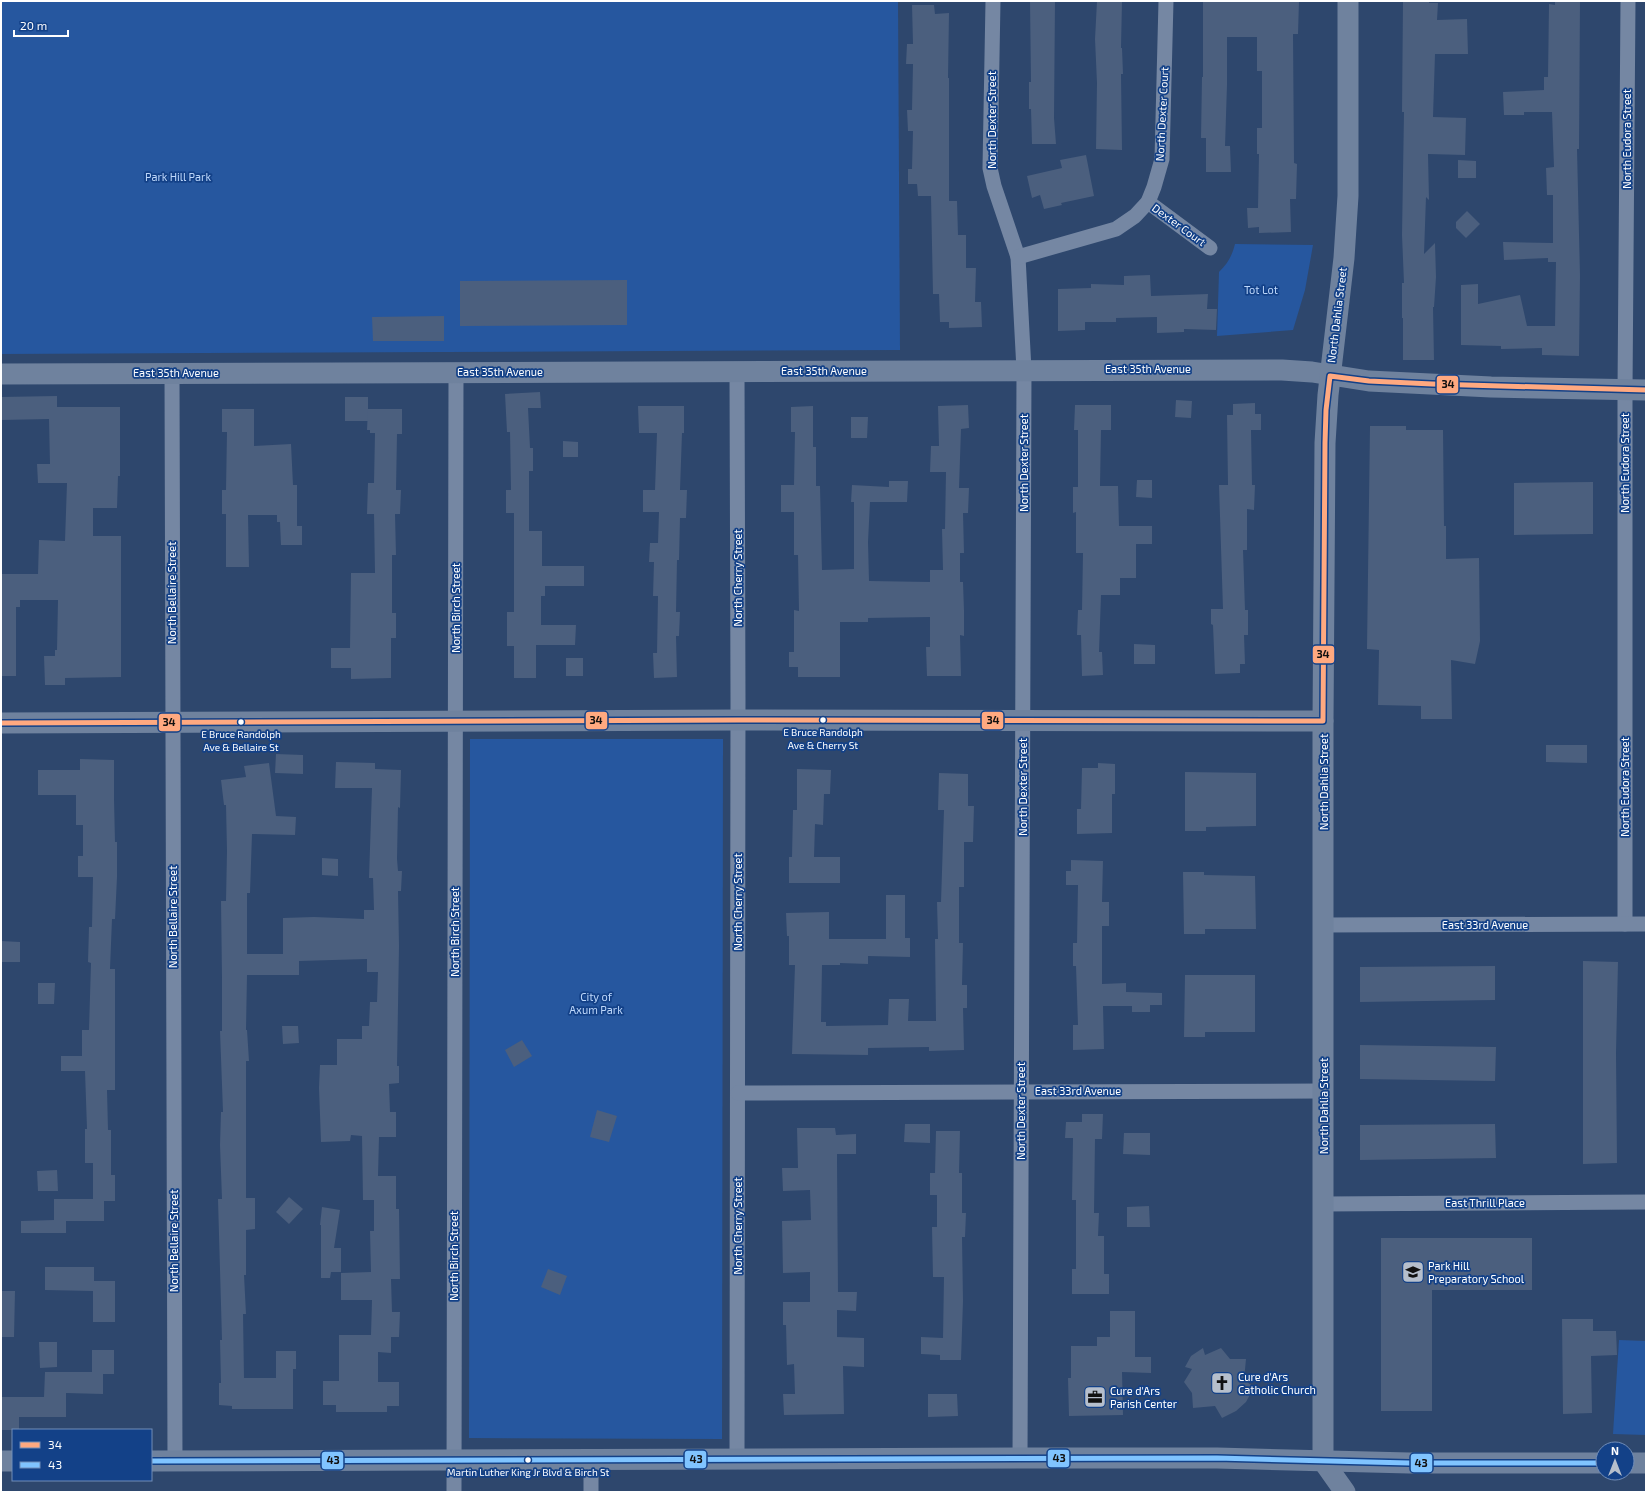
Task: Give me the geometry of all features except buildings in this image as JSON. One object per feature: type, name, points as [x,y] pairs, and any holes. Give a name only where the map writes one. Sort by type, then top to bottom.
[{"type":"street","name":"North Dexter Street","points":[[993,1],[990,168],[994,186],[1018,257],[1024,370],[1020,1458]]},
{"type":"street","name":"North Dexter Court","points":[[1018,257],[1116,229],[1135,216],[1148,202],[1162,159],[1166,1]]},
{"type":"street","name":"North Dahlia Street","points":[[1323,1461],[1323,1091],[1325,925],[1323,721],[1325,443],[1326,410],[1344,258],[1348,196],[1348,1]]},
{"type":"street","name":"North Eudora Street","points":[[1625,924],[1625,390],[1628,1]]},
{"type":"street","name":"Dexter Court","points":[[1148,202],[1210,248]]},
{"type":"street","name":"East 35th Avenue","points":[[1,374],[1282,370],[1312,372],[1369,381],[1646,390]]},
{"type":"street","name":"North Cherry Street","points":[[737,371],[737,1459]]},
{"type":"street","name":"North Birch Street","points":[[454,1492],[456,372]]},
{"type":"street","name":"North Bellaire Street","points":[[172,373],[175,1461]]},
{"type":"street","points":[[1,723],[738,720],[1323,721]]},
{"type":"street","name":"East 33rd Avenue","points":[[1325,925],[1646,924]]},
{"type":"street","name":"East 33rd Avenue","points":[[738,1093],[1323,1091]]},
{"type":"street","name":"East Thrill Place","points":[[1324,1213],[1646,1202]]},
{"type":"street","points":[[152,1461],[1216,1458],[1323,1461],[1595,1463]]},
{"type":"street","points":[[591,1460],[591,1492]]},
{"type":"street","points":[[1,1462],[12,1461]]},
{"type":"street","points":[[1323,1461],[1345,1492]]},
{"type":"street","points":[[1635,1463],[1646,1463]]},
{"type":"green space","name":"Park Hill Park","points":[[1,1],[898,1],[900,350],[1,354]]},
{"type":"green space","name":"Tot Lot","points":[[1235,244],[1313,245],[1305,290],[1293,330],[1217,336],[1219,272],[1229,259]]},
{"type":"green space","name":"City of Axum Park","points":[[470,739],[723,739],[722,1439],[469,1438]]},
{"type":"green space","points":[[1619,1340],[1646,1341],[1646,1435],[1613,1434]]},
{"type":"transit line","name":"34","points":[[1,723],[738,720],[1323,721],[1325,443],[1326,410],[1330,376],[1369,381],[1432,384],[1646,390]]},
{"type":"transit line","name":"43","points":[[152,1461],[1217,1458],[1409,1463],[1595,1463]]},
{"type":"place","name":"E Bruce Randolph Ave & Cherry St","points":[[823,720]]},
{"type":"place","name":"E Bruce Randolph Ave & Bellaire St","points":[[241,722]]},
{"type":"place","name":"Park Hill Preparatory School","points":[[1413,1272]]},
{"type":"place","name":"Cure d'Ars Catholic Church","points":[[1222,1383]]},
{"type":"place","name":"Cure d'Ars Parish Center","points":[[1095,1397]]},
{"type":"place","name":"Martin Luther King Jr Blvd & Birch St","points":[[528,1460]]}]
